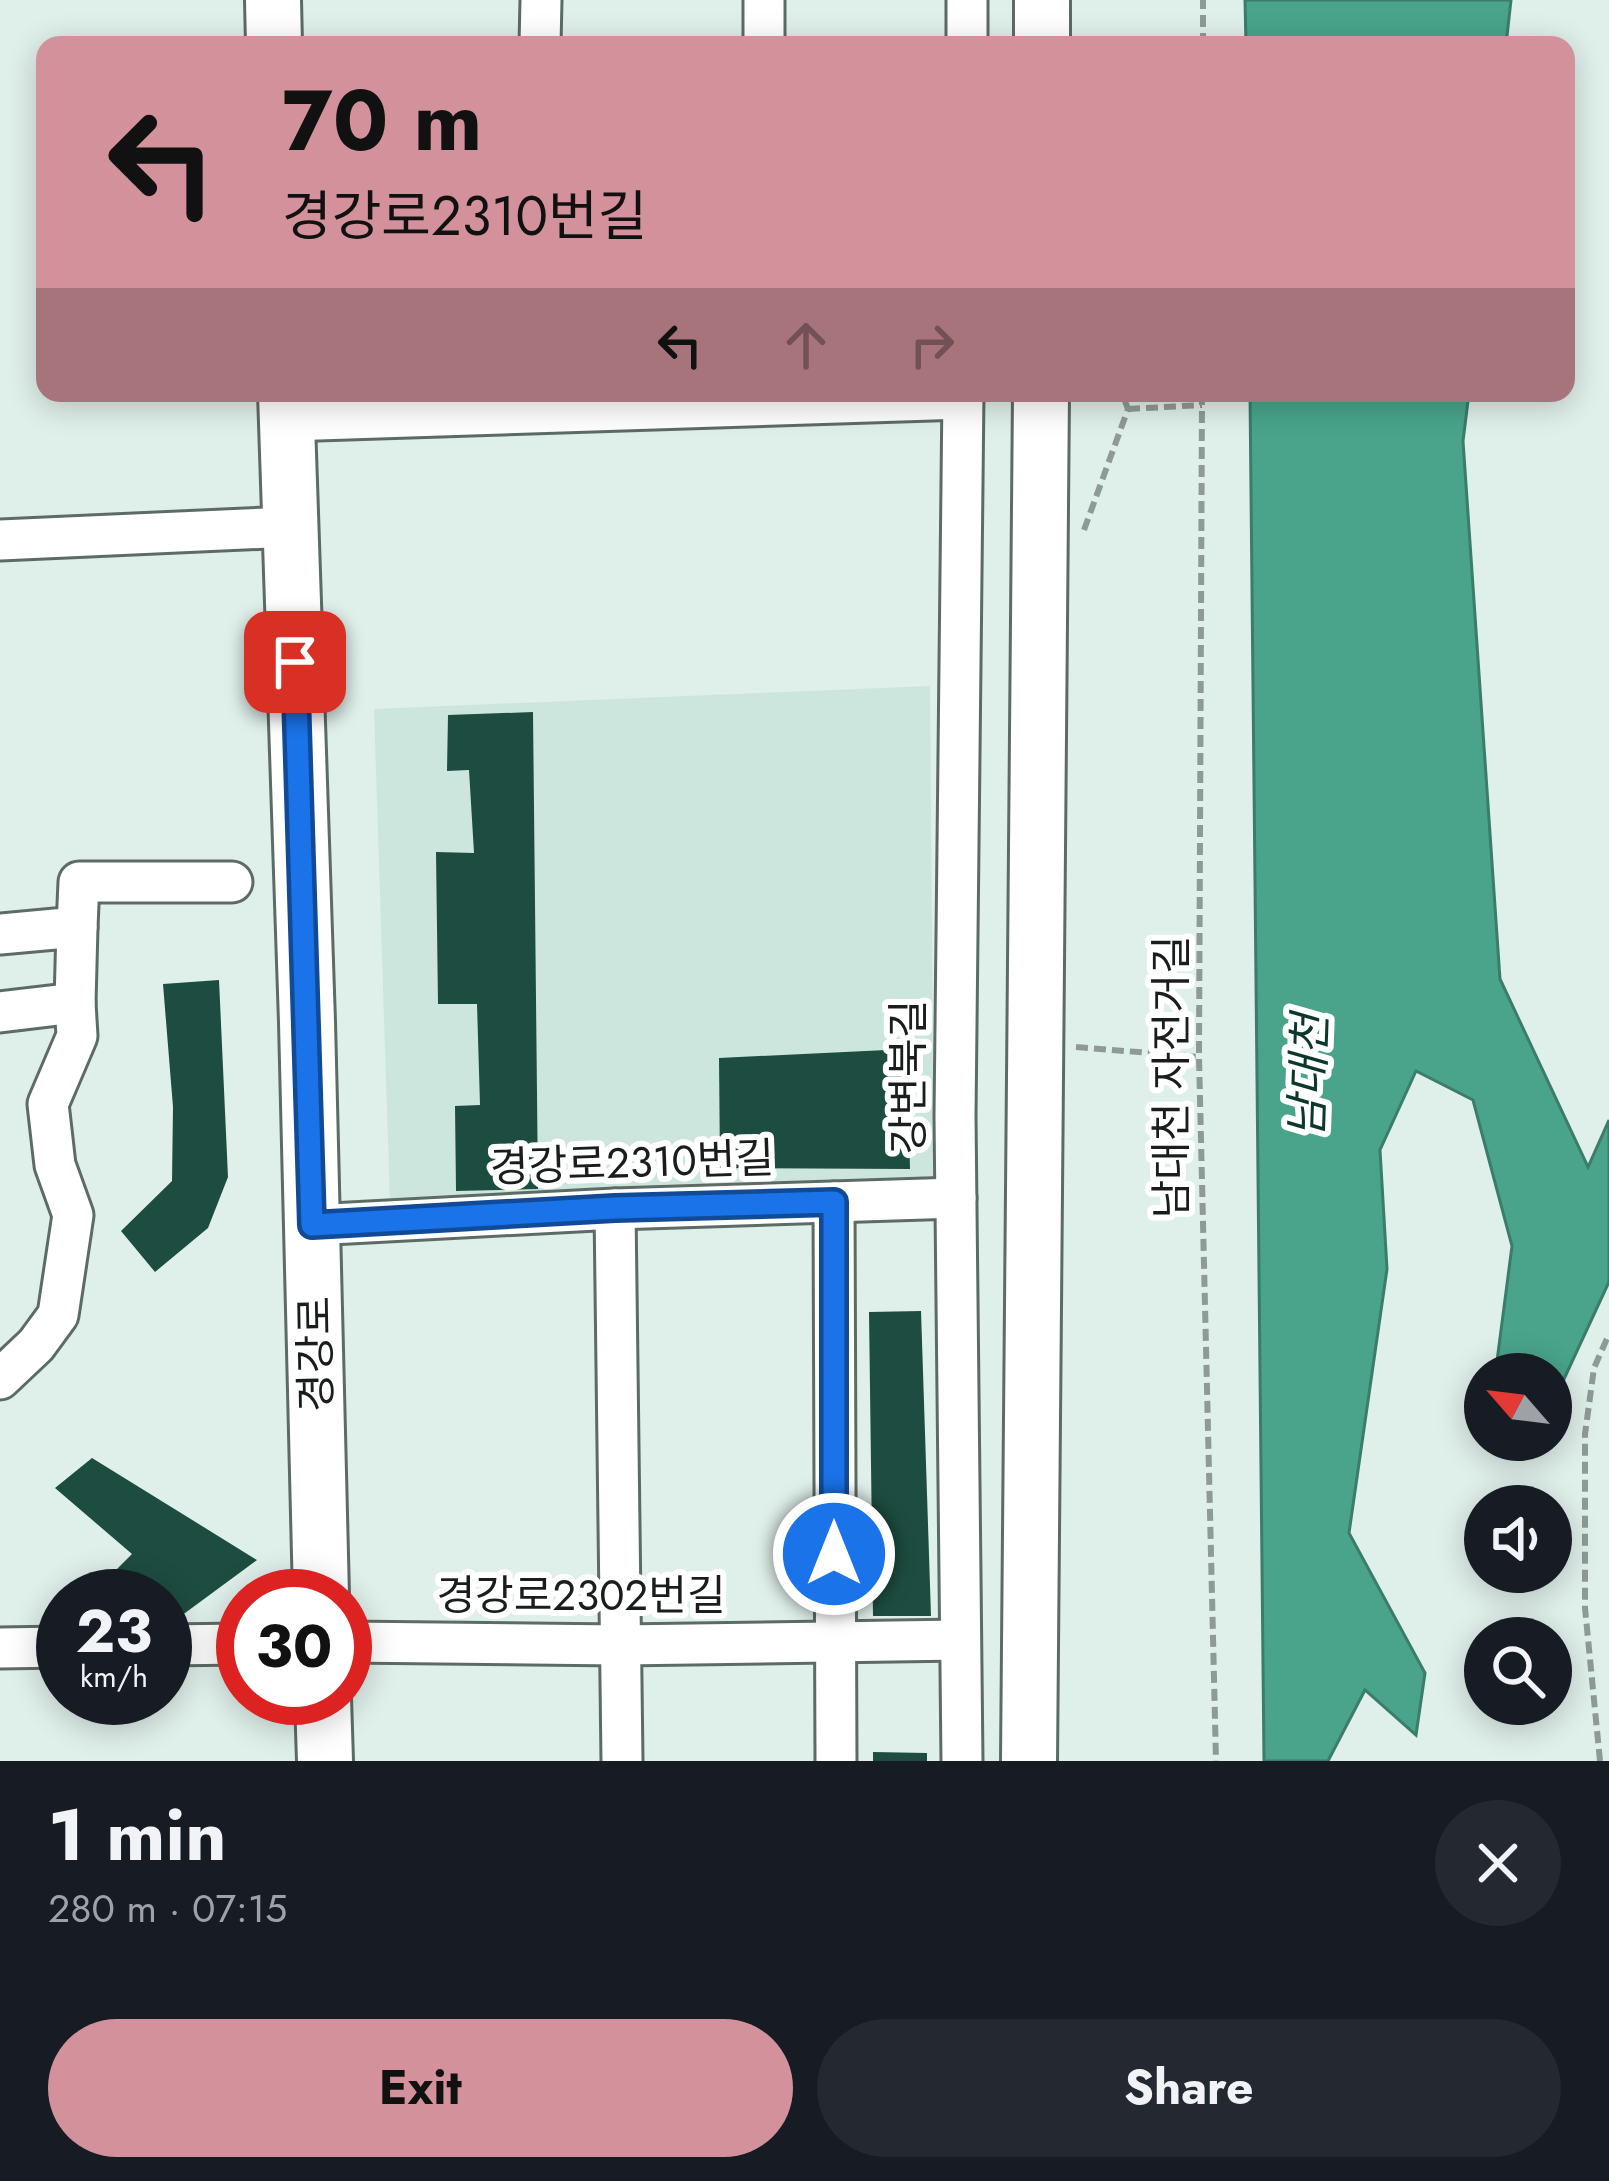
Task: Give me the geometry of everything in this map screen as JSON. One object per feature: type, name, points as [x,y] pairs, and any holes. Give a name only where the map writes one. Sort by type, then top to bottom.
[{"type":"street","points":[[273,0],[274,36]]},
{"type":"street","points":[[540,36],[541,0]]},
{"type":"street","points":[[764,0],[764,36]]},
{"type":"street","points":[[941,0],[968,0],[967,36]]},
{"type":"street","points":[[1042,0],[1042,36]]},
{"type":"street","points":[[286,407],[591,402]]},
{"type":"street","name":"강변북길","points":[[962,1761],[956,1198],[963,402]]},
{"type":"street","points":[[1029,1761],[1041,402]]},
{"type":"street","name":"경강로","points":[[286,407],[319,1569]]},
{"type":"street","points":[[0,539],[290,527]]},
{"type":"street","points":[[0,1379],[58,1316],[73,1215],[55,1165],[48,1104],[76,1036],[79,882],[232,882]]},
{"type":"street","points":[[0,934],[77,927]]},
{"type":"street","points":[[0,1012],[75,1004]]},
{"type":"street","name":"경강로2310번길","points":[[312,1225],[615,1208],[956,1198]]},
{"type":"street","points":[[834,1202],[836,1761]]},
{"type":"street","points":[[615,1208],[622,1761]]},
{"type":"street","name":"경강로2302번길","points":[[372,1642],[620,1645],[960,1640]]},
{"type":"street","points":[[0,1648],[36,1647]]},
{"type":"street","points":[[324,1725],[325,1761]]},
{"type":"path","points":[[1203,0],[1203,36]]},
{"type":"path","points":[[1128,409],[1202,405]]},
{"type":"path","name":"남대천 자전거길","points":[[1202,405],[1198,1057],[1216,1761]]},
{"type":"path","points":[[1036,1044],[1198,1057]]},
{"type":"path","points":[[1600,1761],[1585,1608],[1585,1434],[1594,1368],[1609,1334]]},
{"type":"shaded area","points":[[930,686],[934,1189],[390,1203],[374,709]]},
{"type":"water","points":[[1245,0],[1511,0],[1507,36],[1246,36]]},
{"type":"water","name":"남대천","points":[[1250,402],[1468,402],[1463,441],[1500,979],[1588,1167],[1609,1120],[1609,1282],[1572,1362],[1572,1353],[1498,1353],[1512,1246],[1473,1100],[1416,1071],[1380,1150],[1387,1269],[1349,1533],[1425,1673],[1416,1735],[1365,1690],[1328,1761],[1264,1761]]},
{"type":"building","points":[[533,712],[538,1189],[456,1191],[455,1106],[480,1105],[477,1004],[438,1004],[436,852],[474,853],[469,770],[447,771],[448,715]]},
{"type":"building","points":[[219,980],[228,1177],[208,1228],[155,1272],[121,1231],[172,1181],[173,1107],[163,984]]},
{"type":"building","points":[[907,1049],[910,1169],[720,1168],[719,1058]]},
{"type":"building","points":[[921,1311],[931,1616],[873,1616],[869,1312]]},
{"type":"building","points":[[92,1458],[257,1560],[245,1569],[216,1569],[216,1590],[192,1608],[192,1569],[117,1569],[132,1554],[55,1488]]},
{"type":"building","points":[[873,1752],[927,1753],[927,1761],[873,1761]]},
{"type":"route","points":[[295,662],[312,1225],[615,1208],[834,1202],[834,1554]]}]
